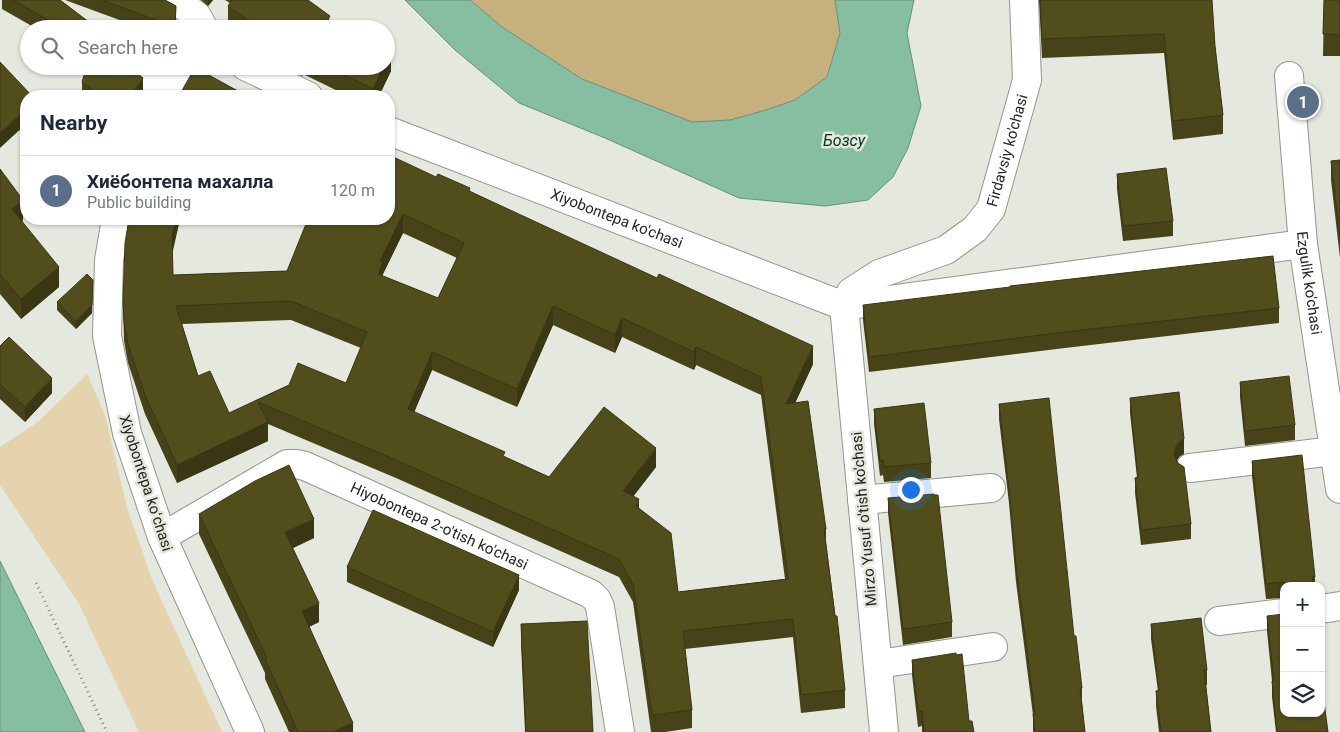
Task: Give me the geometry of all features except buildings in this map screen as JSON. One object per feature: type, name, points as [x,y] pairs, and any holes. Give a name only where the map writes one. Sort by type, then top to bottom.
[{"type":"street","points":[[172,0],[181,4],[197,16],[199,20]]},
{"type":"street","name":"Firdavsiy ko'chasi","points":[[844,306],[851,292],[879,274],[946,250],[976,229],[990,210],[1026,80],[1024,0]]},
{"type":"street","points":[[144,75],[160,90]]},
{"type":"street","points":[[170,90],[185,75]]},
{"type":"street","points":[[264,75],[295,90]]},
{"type":"street","name":"Ezgulik ko'chasi","points":[[1289,76],[1303,244],[1340,489]]},
{"type":"street","name":"Xiyobontepa ko'chasi","points":[[395,133],[844,306]]},
{"type":"street","name":"Xiyobontepa koʻchasi","points":[[115,225],[109,260],[107,336],[127,433],[162,537],[250,732]]},
{"type":"street","points":[[844,306],[1303,244]]},
{"type":"street","name":"Mirzo Yusuf o'tish ko'chasi","points":[[844,306],[884,732]]},
{"type":"street","points":[[1190,468],[1334,451]]},
{"type":"street","name":"Hiyobontepa 2-o'tish ko'chasi","points":[[162,537],[287,464],[305,466],[591,594],[597,600],[600,607],[620,732]]},
{"type":"street","points":[[862,500],[991,488]]},
{"type":"street","points":[[1325,608],[1340,606]]},
{"type":"street","points":[[1219,620],[1280,613]]},
{"type":"street","points":[[878,664],[993,647]]},
{"type":"path","points":[[36,583],[107,732]]},
{"type":"shaded area","points":[[470,0],[835,0],[840,33],[827,77],[795,100],[730,120],[692,122],[582,79],[502,27]]},
{"type":"shaded area","points":[[87,374],[105,415],[127,508],[153,582],[222,732],[139,732],[79,604],[0,485],[0,447],[38,422]]},
{"type":"water","name":"Бозсу","points":[[405,0],[470,0],[502,27],[582,79],[692,122],[730,120],[766,110],[795,100],[827,77],[840,33],[835,0],[914,0],[907,33],[921,106],[908,148],[893,177],[868,200],[825,206],[739,198],[605,138],[519,103],[455,50]]},
{"type":"water","points":[[0,561],[85,732],[0,732]]},
{"type":"place","name":"Хиёбонтепа махалла","points":[[1303,102]]}]
